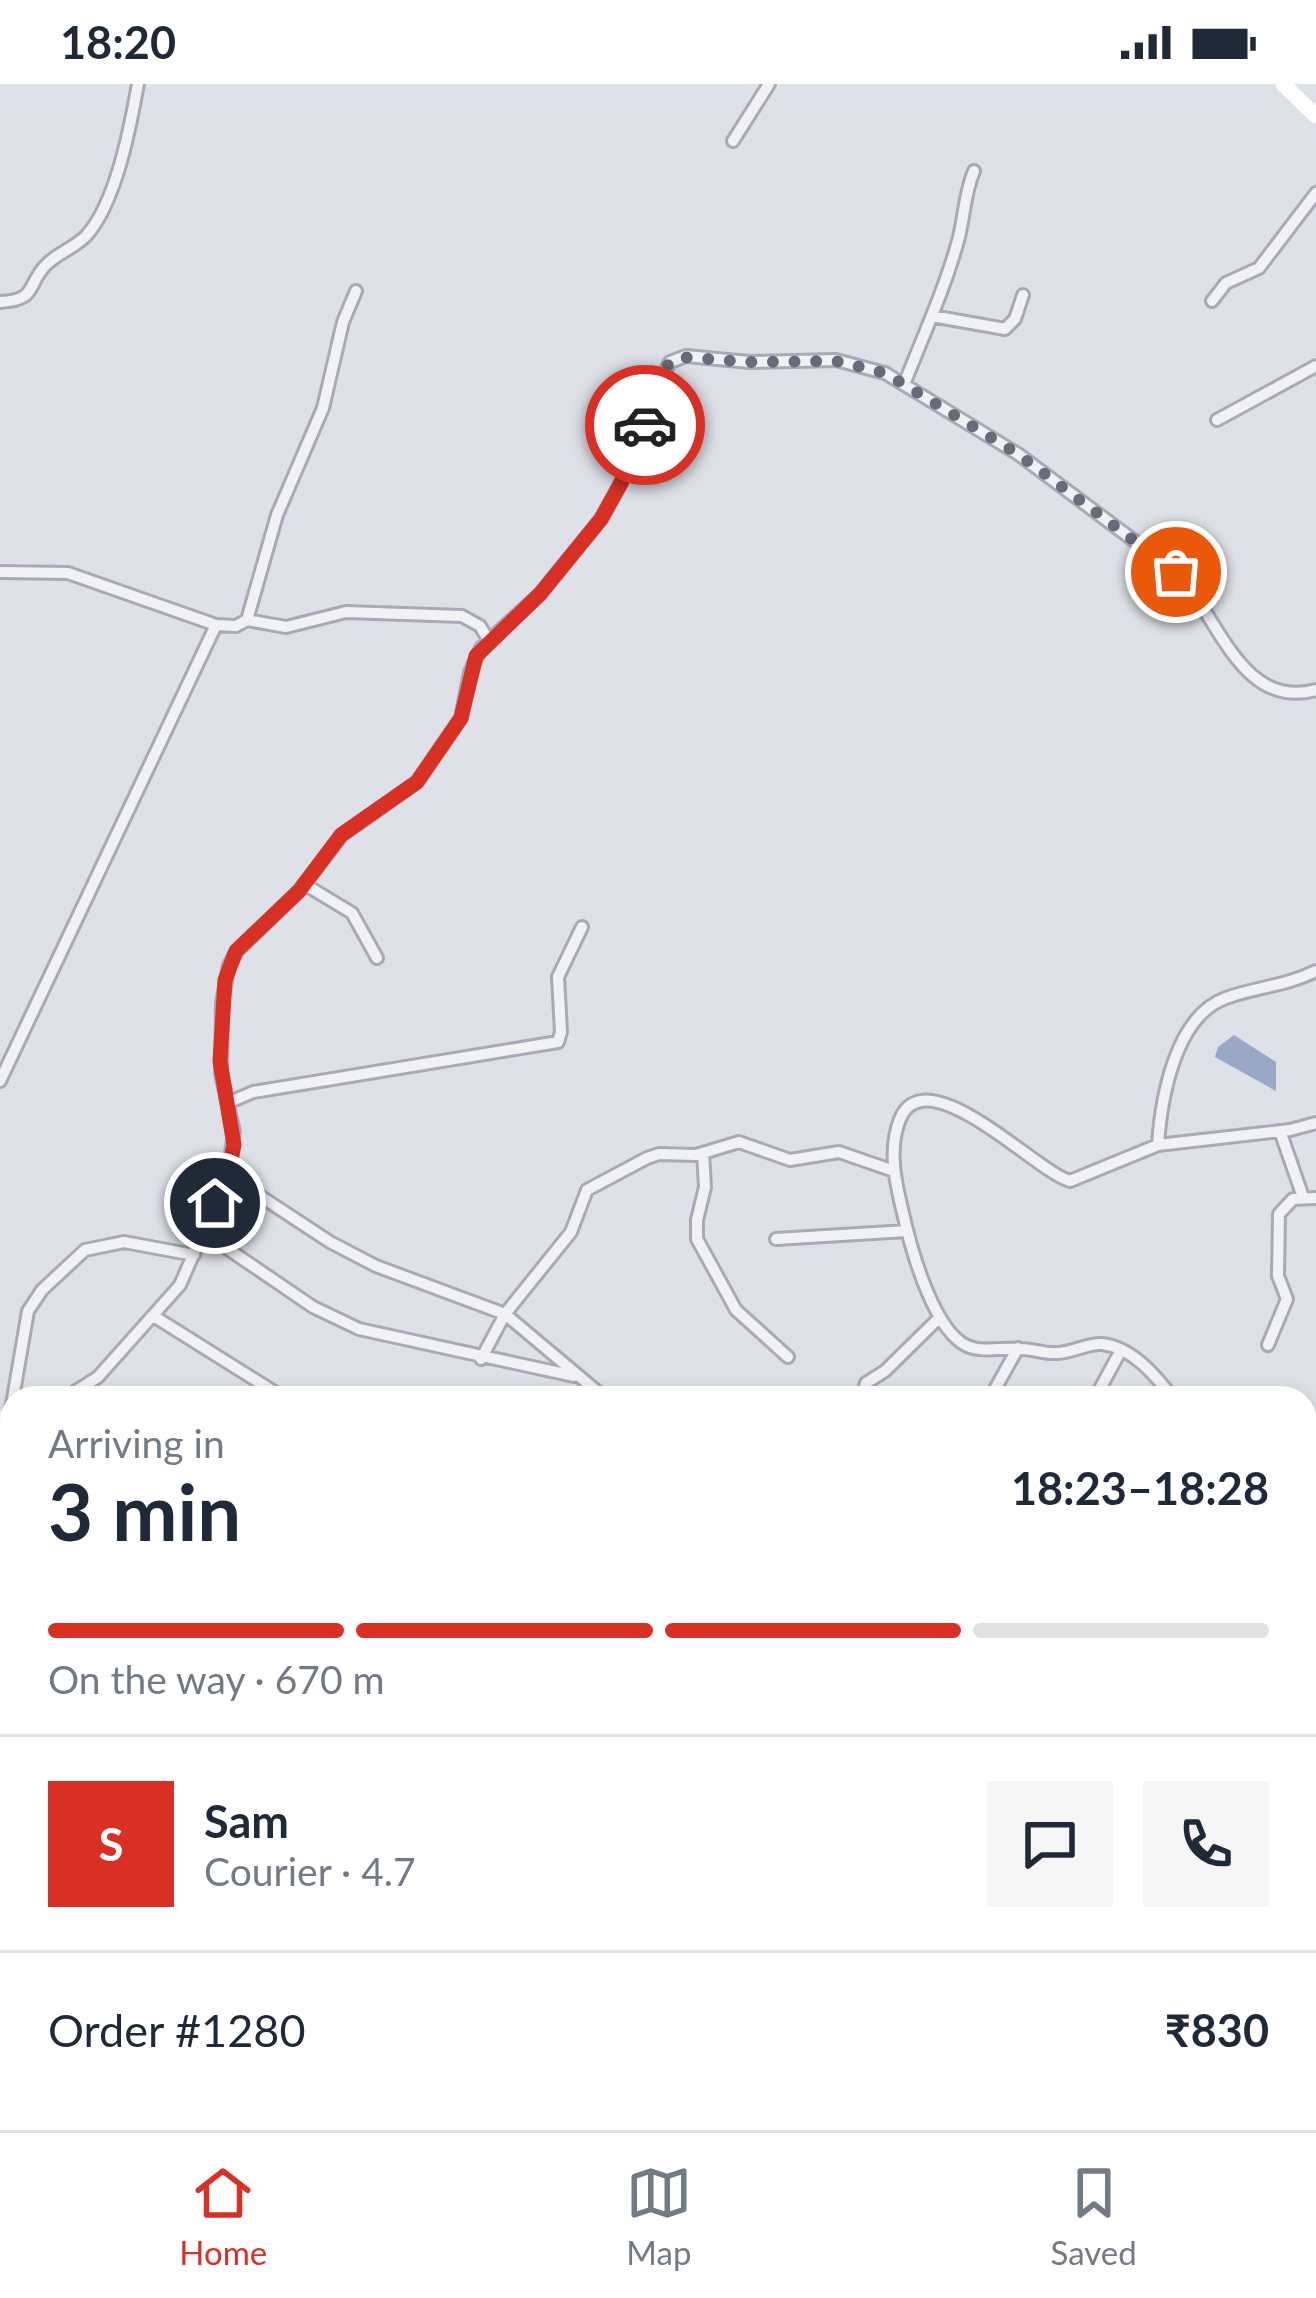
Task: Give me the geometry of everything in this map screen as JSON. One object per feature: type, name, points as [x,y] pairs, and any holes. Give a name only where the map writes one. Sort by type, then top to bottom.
[{"type":"street","points":[[0,302],[29,294],[42,268],[92,228],[121,158],[138,84]]},
{"type":"street","points":[[733,141],[769,84]]},
{"type":"street","points":[[1283,84],[1314,107]]},
{"type":"street","points":[[905,382],[958,242],[963,197],[974,171]]},
{"type":"street","points":[[1212,301],[1226,284],[1259,268],[1316,193]]},
{"type":"street","points":[[247,620],[277,515],[323,408],[343,322],[356,292]]},
{"type":"street","points":[[932,316],[1005,329],[1015,319],[1023,295]]},
{"type":"street","points":[[84,1386],[98,1377],[179,1285],[228,1175],[234,1145],[220,1061],[229,965],[247,938],[286,906],[341,835],[417,782],[461,718],[476,656],[540,594],[601,519],[621,483],[670,362],[686,356],[749,362],[836,361],[867,366],[905,382],[1018,454],[1176,572],[1246,669],[1278,690],[1292,694],[1316,690]]},
{"type":"street","points":[[1217,420],[1316,366]]},
{"type":"street","points":[[0,572],[68,573],[217,625],[236,626],[247,620],[286,627],[346,612],[461,616],[480,626],[489,641]]},
{"type":"street","points":[[0,1082],[217,625]]},
{"type":"street","points":[[304,884],[352,913],[377,958]]},
{"type":"street","points":[[230,1102],[254,1092],[372,1071],[553,1045],[561,1037],[558,977],[582,927]]},
{"type":"street","points":[[1158,1145],[1160,1106],[1170,1064],[1209,1008],[1220,999],[1280,986],[1316,971]]},
{"type":"street","points":[[1162,1386],[1141,1363],[1102,1344],[1053,1354],[973,1348],[959,1341],[940,1317],[907,1231],[894,1171],[899,1121],[916,1102],[973,1115],[1063,1180],[1075,1180],[1158,1145],[1316,1123]]},
{"type":"street","points":[[1268,1345],[1288,1299],[1278,1276],[1279,1214],[1286,1204],[1310,1198],[1280,1131]]},
{"type":"street","points":[[481,1359],[506,1314],[571,1232],[587,1190],[659,1154],[703,1153],[748,1142],[790,1160],[839,1152],[894,1171]]},
{"type":"street","points":[[703,1153],[705,1187],[696,1231],[701,1248],[736,1310],[788,1358]]},
{"type":"street","points":[[228,1175],[330,1242],[376,1266],[506,1314],[589,1386]]},
{"type":"street","points":[[776,1239],[907,1231]]},
{"type":"street","points":[[203,1232],[334,1319],[403,1341],[578,1377]]},
{"type":"street","points":[[15,1386],[28,1311],[43,1289],[85,1250],[124,1242],[194,1255]]},
{"type":"street","points":[[154,1316],[265,1386]]},
{"type":"street","points":[[865,1386],[940,1317]]},
{"type":"street","points":[[997,1386],[1018,1348]]},
{"type":"street","points":[[1101,1386],[1121,1350]]},
{"type":"water","points":[[1234,1035],[1276,1062],[1276,1091],[1215,1057],[1218,1047]]},
{"type":"way so far","points":[[645,425],[664,368],[679,357],[867,366],[905,382],[1018,454],[1176,572]]},
{"type":"route","points":[[215,1203],[233,1159],[234,1132],[220,1061],[225,980],[236,951],[286,906],[341,835],[417,782],[461,718],[470,672],[481,648],[540,594],[601,519],[645,425]]}]
